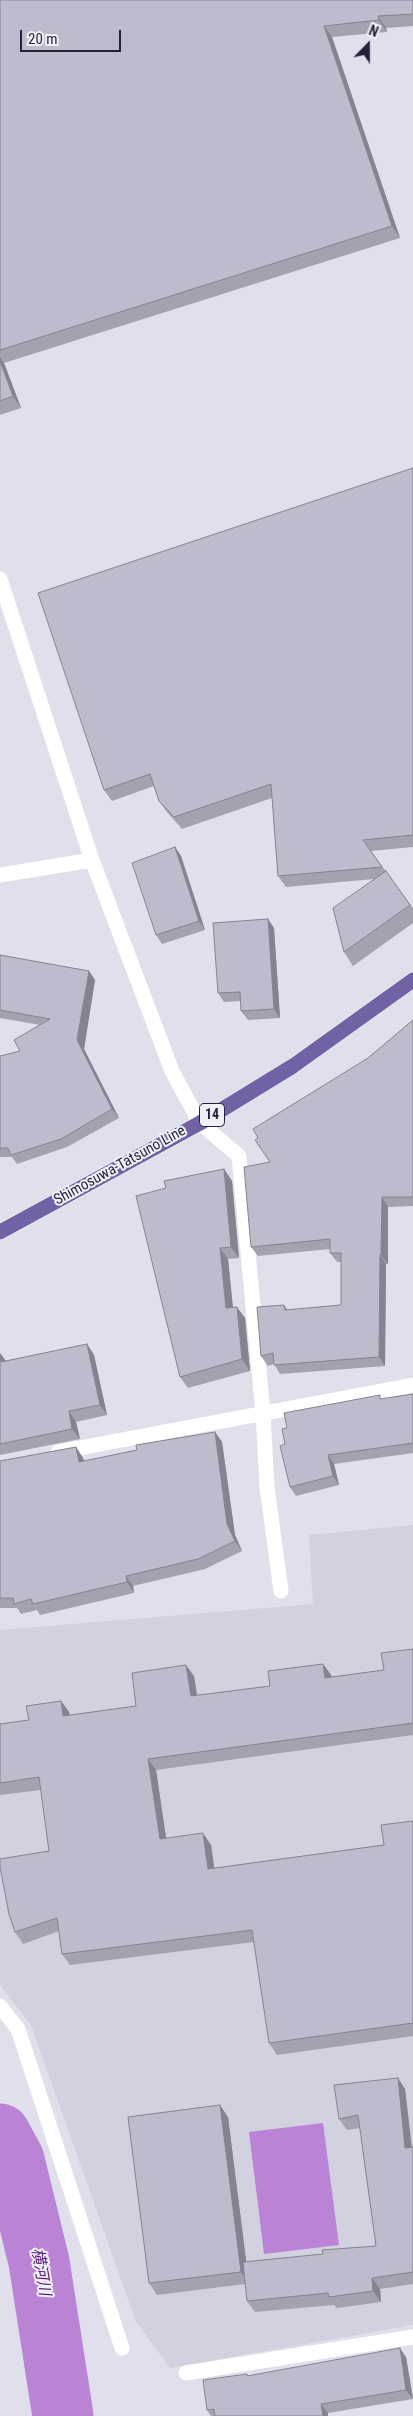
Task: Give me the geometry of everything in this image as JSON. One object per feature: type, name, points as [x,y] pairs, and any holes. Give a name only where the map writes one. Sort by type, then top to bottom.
[{"type":"main road","name":"Shimosuwa-Tatsuno Line","points":[[0,1232],[200,1123],[292,1066],[413,980]]},
{"type":"street","points":[[0,580],[92,860],[172,1071],[200,1123],[239,1156],[268,1487],[280,1591]]},
{"type":"street","points":[[0,875],[92,860]]},
{"type":"street","points":[[39,1456],[413,1385]]},
{"type":"street","points":[[0,2006],[18,2029],[122,2348]]},
{"type":"street","points":[[186,2373],[413,2336]]},
{"type":"shaded area","points":[[413,1525],[413,2325],[170,2368],[136,2322],[31,2025],[0,1985],[0,1630],[313,1604],[309,1535]]},
{"type":"shaded area","points":[[323,2123],[339,2245],[264,2254],[249,2132]]},
{"type":"building","points":[[0,0],[413,0],[413,14],[378,16],[379,20],[324,26],[392,226],[0,350]]},
{"type":"building","points":[[0,361],[13,396],[0,401]]},
{"type":"building","points":[[413,468],[413,835],[363,840],[382,867],[278,876],[271,784],[174,817],[159,801],[150,774],[104,790],[38,593]]},
{"type":"building","points":[[175,847],[199,921],[156,935],[132,863]]},
{"type":"building","points":[[386,871],[410,905],[344,952],[333,908]]},
{"type":"building","points":[[268,919],[274,1009],[241,1011],[240,992],[218,993],[213,923]]},
{"type":"building","points":[[0,955],[89,971],[77,1040],[112,1109],[61,1139],[11,1155],[8,1148],[0,1148],[0,1056],[20,1051],[14,1040],[50,1019],[0,1010]]},
{"type":"building","points":[[413,1020],[413,1197],[382,1197],[379,1357],[274,1365],[273,1353],[261,1356],[257,1307],[284,1305],[285,1310],[341,1305],[341,1253],[330,1253],[330,1239],[251,1247],[244,1167],[270,1162],[255,1140],[258,1138],[253,1129],[368,1058]]},
{"type":"building","points":[[224,1169],[231,1247],[220,1248],[226,1308],[237,1307],[242,1359],[180,1377],[136,1196],[166,1188],[164,1181]]},
{"type":"building","points":[[87,1344],[100,1405],[69,1411],[72,1429],[0,1444],[0,1355],[1,1362]]},
{"type":"building","points":[[413,1394],[413,1443],[328,1455],[333,1476],[290,1487],[280,1446],[285,1444],[282,1429],[287,1428],[284,1413],[380,1395],[380,1399]]},
{"type":"building","points":[[215,1432],[227,1524],[235,1541],[198,1559],[126,1576],[127,1582],[33,1604],[31,1599],[14,1604],[13,1598],[0,1598],[0,1461],[76,1447],[79,1462],[137,1450],[136,1445]]},
{"type":"building","points":[[413,1649],[413,1723],[148,1759],[160,1839],[203,1833],[208,1869],[384,1845],[381,1825],[413,1821],[413,2023],[269,2043],[252,1930],[62,1954],[57,1918],[15,1932],[9,1914],[0,1859],[49,1851],[39,1777],[0,1783],[0,1724],[29,1720],[26,1706],[61,1701],[63,1716],[136,1706],[132,1673],[186,1665],[191,1696],[270,1686],[268,1671],[323,1664],[325,1678],[384,1670],[381,1653]]},
{"type":"building","points":[[398,2078],[405,2148],[413,2147],[413,2272],[372,2278],[373,2291],[329,2297],[328,2293],[247,2301],[243,2262],[323,2254],[322,2250],[376,2246],[358,2115],[339,2119],[334,2085]]},
{"type":"building","points":[[220,2105],[241,2272],[149,2283],[128,2117]]},
{"type":"building","points":[[400,2348],[406,2390],[321,2404],[323,2416],[215,2416],[214,2409],[207,2410],[203,2380],[247,2374],[247,2376]]},
{"type":"waterway","name":"横河川","points":[[0,2134],[14,2160],[39,2262],[63,2416]]}]
